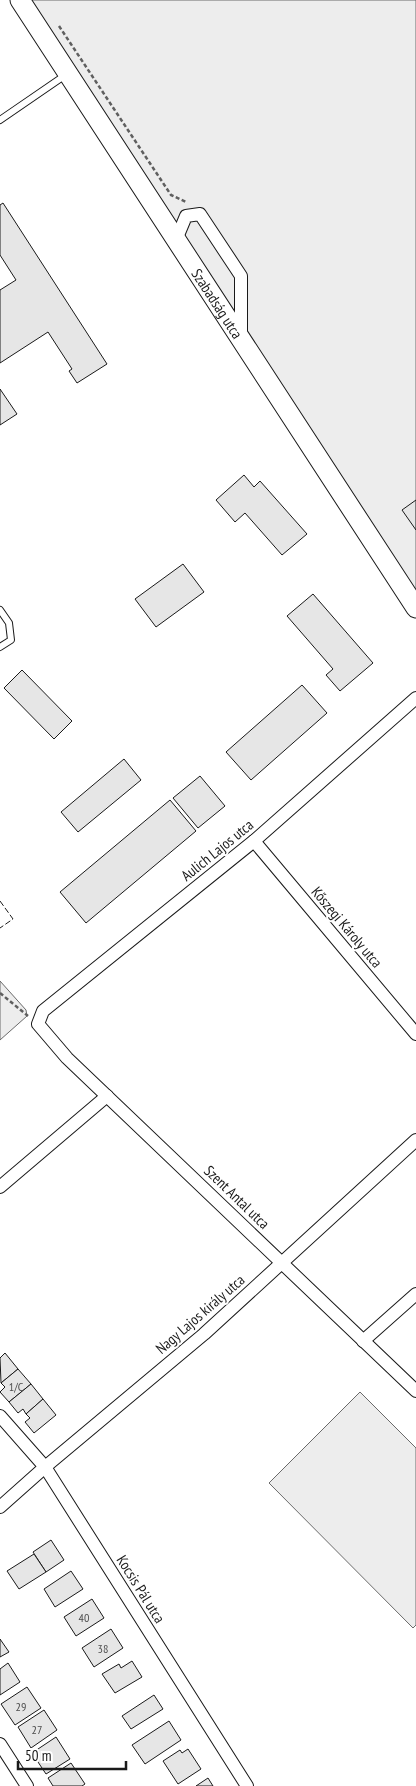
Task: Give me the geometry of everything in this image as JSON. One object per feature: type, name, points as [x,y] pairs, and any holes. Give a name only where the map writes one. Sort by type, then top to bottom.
[{"type":"main road","name":"Szabadság utca","points":[[20,0],[416,608]]},
{"type":"street","points":[[176,240],[186,216],[200,214],[241,276],[241,340]]},
{"type":"street","name":"Aulich Lajos utca","points":[[38,1024],[43,1011],[254,841],[416,698]]},
{"type":"street","name":"Kőszegi Károly utca","points":[[254,841],[416,1034]]},
{"type":"street","name":"Szent Antal utca","points":[[38,1024],[68,1058],[107,1096],[416,1392]]},
{"type":"street","points":[[0,1187],[107,1096]]},
{"type":"street","name":"Nagy Lajos király utca","points":[[0,1507],[204,1334],[416,1140]]},
{"type":"street","points":[[363,1341],[416,1294]]},
{"type":"street","name":"Kocsis Pál utca","points":[[0,1416],[45,1467],[247,1786]]},
{"type":"street","points":[[0,1744],[26,1786]]},
{"type":"lane","points":[[0,120],[68,74]]},
{"type":"lane","points":[[0,610],[9,623],[11,640],[0,647]]},
{"type":"path","points":[[0,994],[38,1024]]},
{"type":"shaded area","points":[[26,0],[416,0],[416,592]]},
{"type":"shaded area","points":[[0,981],[26,1010],[27,1016],[0,1040]]},
{"type":"shaded area","points":[[360,1392],[416,1448],[416,1625],[413,1628],[269,1483]]},
{"type":"building","points":[[3,203],[107,364],[77,383],[69,371],[72,369],[48,332],[0,363],[0,290],[16,280],[0,255],[0,205]]},
{"type":"building","points":[[0,389],[17,414],[0,425]]},
{"type":"building","points":[[244,475],[254,487],[260,481],[307,534],[282,555],[245,513],[235,522],[216,500]]},
{"type":"building","points":[[416,500],[416,530],[402,510]]},
{"type":"building","points":[[183,564],[204,592],[156,627],[135,599]]},
{"type":"building","points":[[313,594],[373,663],[340,691],[326,675],[333,669],[287,616]]},
{"type":"building","points":[[22,670],[72,721],[54,739],[4,688]]},
{"type":"building","points":[[302,685],[327,713],[251,780],[226,752]]},
{"type":"building","points":[[124,759],[141,780],[78,832],[61,812]]},
{"type":"building","points":[[200,776],[225,806],[198,828],[173,798]]},
{"type":"building","points":[[170,800],[196,831],[86,923],[60,892]]},
{"type":"building","points":[[5,1353],[18,1369],[1,1383],[0,1358]]},
{"type":"building","points":[[18,1369],[31,1384],[9,1402],[0,1392],[5,1387],[1,1383]]},
{"type":"building","points":[[31,1384],[43,1399],[26,1414],[23,1409],[18,1413],[9,1402]]},
{"type":"building","points":[[43,1399],[56,1415],[34,1433],[25,1422],[30,1418],[26,1414]]},
{"type":"building","points":[[51,1540],[64,1560],[46,1572],[33,1552]]},
{"type":"building","points":[[34,1554],[46,1572],[19,1589],[7,1571]]},
{"type":"building","points":[[71,1571],[83,1589],[55,1607],[44,1589]]},
{"type":"building","points":[[92,1599],[104,1618],[76,1636],[64,1617]]},
{"type":"building","points":[[111,1629],[123,1648],[94,1667],[82,1648]]},
{"type":"building","points":[[0,1639],[9,1652],[0,1657]]},
{"type":"building","points":[[132,1661],[142,1677],[115,1693],[102,1674],[119,1664],[121,1668]]},
{"type":"building","points":[[8,1663],[20,1682],[0,1695],[0,1669]]},
{"type":"building","points":[[27,1687],[41,1708],[15,1725],[1,1704]]},
{"type":"building","points":[[154,1695],[163,1709],[131,1729],[122,1716]]},
{"type":"building","points":[[44,1710],[57,1730],[31,1748],[18,1727]]},
{"type":"building","points":[[169,1721],[181,1740],[145,1764],[132,1745]]},
{"type":"building","points":[[56,1737],[70,1759],[46,1774],[32,1753]]},
{"type":"building","points":[[188,1749],[201,1769],[178,1784],[163,1761],[180,1750],[182,1753]]},
{"type":"building","points":[[71,1763],[85,1784],[82,1786],[53,1786],[48,1778]]},
{"type":"building","points":[[208,1778],[213,1786],[196,1786]]},
{"type":"fence","points":[[0,901],[13,919],[0,928]]}]
